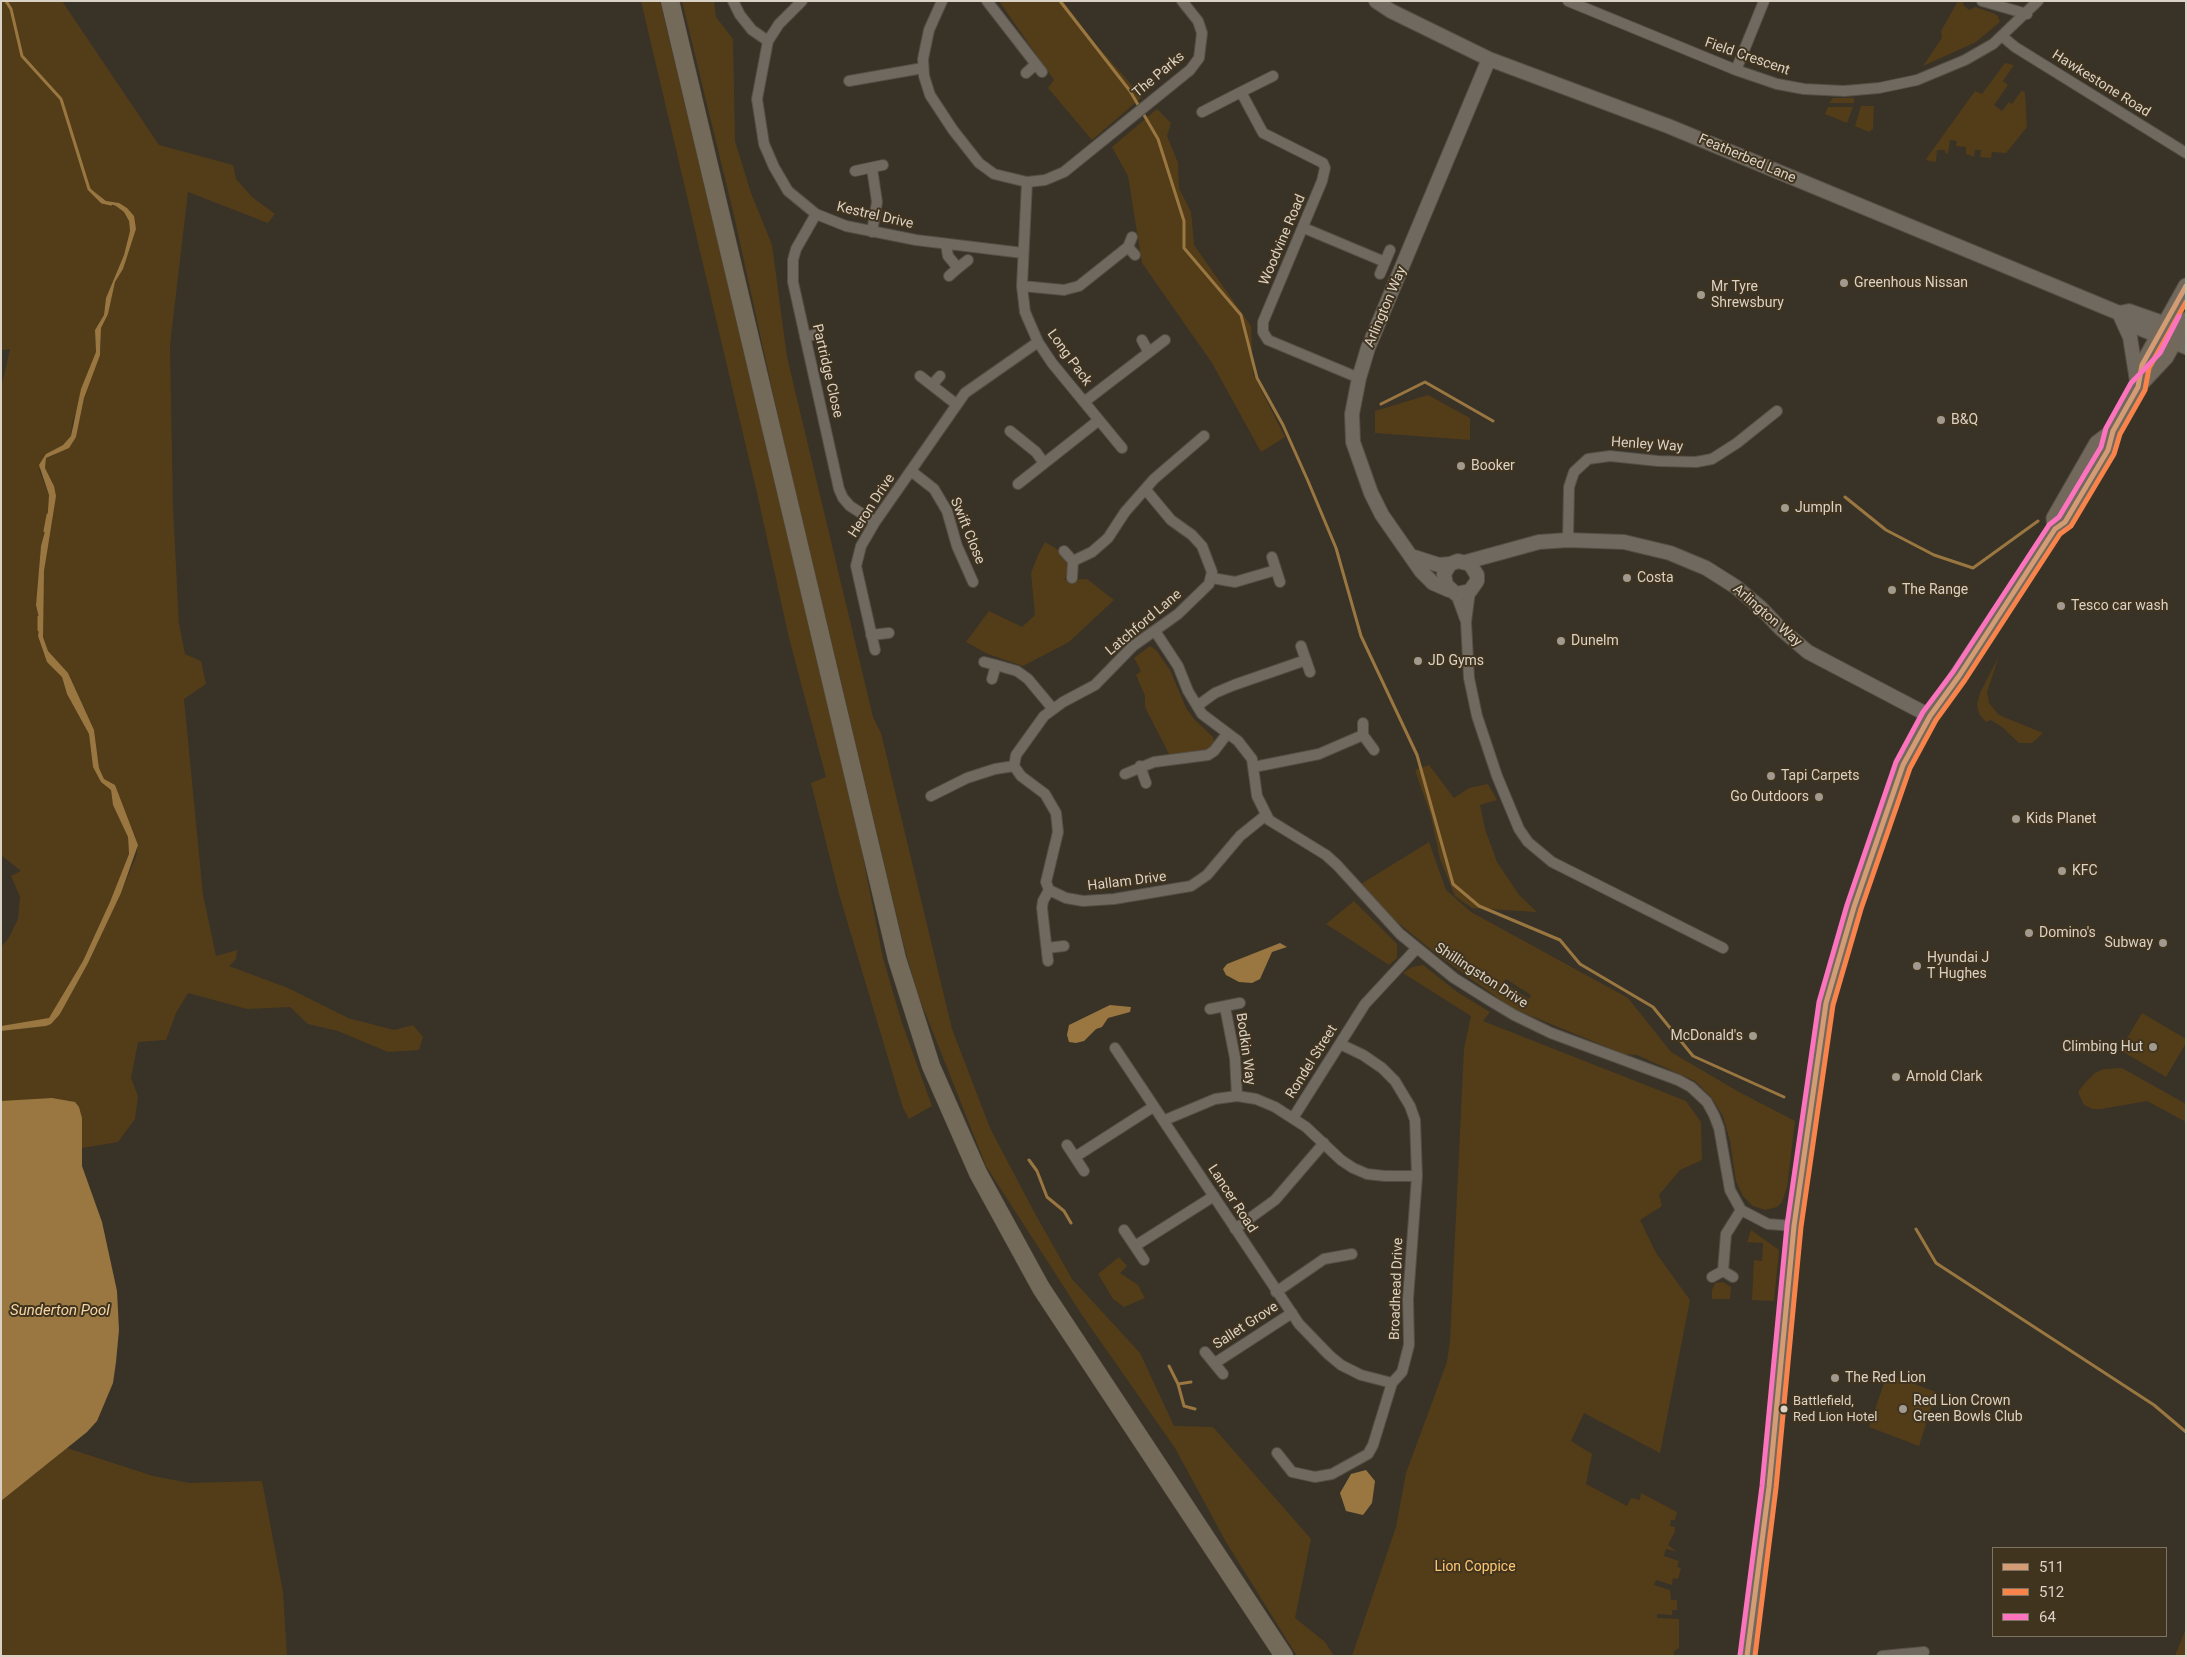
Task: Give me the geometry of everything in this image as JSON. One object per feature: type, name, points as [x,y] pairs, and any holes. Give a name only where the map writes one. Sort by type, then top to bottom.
[{"type":"highway","points":[[670,1],[896,959],[931,1066],[978,1174],[1041,1288],[1284,1656]]},
{"type":"main road","points":[[2138,387],[2142,365],[2186,286]]},
{"type":"main road","points":[[1747,1656],[1769,1487],[1794,1226],[1826,1003],[1854,907],[1903,765],[1930,716],[1959,676],[2055,529],[2065,522],[2108,450],[2113,431],[2138,387],[2166,357],[2183,334]]},
{"type":"street","points":[[732,1],[752,30],[768,41]]},
{"type":"street","name":"Kestrel Drive","points":[[802,1],[779,24],[768,41],[757,99],[764,144],[774,167],[788,191],[816,214],[846,226],[946,244],[1023,253]]},
{"type":"street","points":[[942,1],[929,30],[924,49],[923,68],[930,95],[953,130],[979,163],[994,174],[1027,182]]},
{"type":"street","points":[[987,1],[1039,68],[1026,73]]},
{"type":"street","name":"The Parks","points":[[1027,182],[1045,180],[1064,172],[1133,114],[1190,70],[1199,58],[1202,33],[1198,21],[1182,1]]},
{"type":"street","name":"Featherbed Lane","points":[[1376,1],[1391,11],[1489,58],[1640,115],[2122,317],[2183,334]]},
{"type":"street","name":"Field Crescent","points":[[1568,1],[1736,70],[1777,84],[1804,89],[1844,91],[1879,88],[1917,80],[1943,70],[1983,50],[2006,34],[2038,1]]},
{"type":"street","points":[[1736,70],[1764,1]]},
{"type":"street","points":[[1982,1],[2027,14]]},
{"type":"street","points":[[2005,9],[2006,34]]},
{"type":"street","name":"Hawkestone Road","points":[[2006,34],[2016,47],[2186,153]]},
{"type":"street","name":"Arlington Way","points":[[1489,58],[1368,348],[1358,378],[1352,414],[1353,442],[1371,494],[1394,535],[1433,583],[1459,592],[1474,587],[1477,576],[1482,569],[1507,551]]},
{"type":"street","points":[[849,81],[863,74],[923,68]]},
{"type":"street","points":[[1202,112],[1273,76]]},
{"type":"street","name":"Woodvine Road","points":[[1241,92],[1263,133],[1323,163],[1325,168],[1304,228],[1263,322],[1263,332],[1268,340],[1358,378]]},
{"type":"street","points":[[855,171],[883,165]]},
{"type":"street","points":[[872,168],[878,202],[872,232]]},
{"type":"street","name":"Long Pack","points":[[1027,182],[1022,286],[1025,312],[1038,342],[1052,363],[1122,448]]},
{"type":"street","name":"Partridge Close","points":[[816,214],[796,249],[793,260],[793,282],[839,489],[843,498],[850,506],[875,522]]},
{"type":"street","points":[[1304,228],[1385,262]]},
{"type":"street","points":[[1022,286],[1064,290],[1079,286],[1130,242],[1135,255]]},
{"type":"street","points":[[946,244],[948,256],[958,268]]},
{"type":"street","points":[[1380,274],[1390,250]]},
{"type":"street","points":[[948,276],[968,260]]},
{"type":"street","points":[[2122,317],[2132,343],[2138,387]]},
{"type":"street","points":[[805,337],[817,334]]},
{"type":"street","points":[[1142,340],[1148,351]]},
{"type":"street","points":[[1084,402],[1148,351],[1165,340]]},
{"type":"street","name":"Heron Drive","points":[[875,650],[856,566],[861,546],[875,522],[956,404],[977,383],[1038,342]]},
{"type":"street","points":[[920,376],[956,404]]},
{"type":"street","points":[[932,385],[940,376]]},
{"type":"street","name":"Henley Way","points":[[1568,540],[1569,487],[1574,472],[1588,459],[1610,456],[1658,461],[1696,462],[1712,459],[1737,443],[1777,411]]},
{"type":"street","points":[[1018,484],[1099,420]]},
{"type":"street","points":[[1010,431],[1036,452],[1044,463]]},
{"type":"street","points":[[1073,561],[1092,552],[1108,538],[1125,512],[1154,479],[1204,436]]},
{"type":"street","name":"Swift Close","points":[[911,471],[934,489],[947,511],[956,546],[973,582]]},
{"type":"street","points":[[1146,490],[1171,520],[1192,535],[1202,546],[1212,578],[1235,582],[1276,570]]},
{"type":"street","name":"Arlington Way","points":[[1411,556],[1439,565],[1450,564],[1458,561],[1466,562],[1539,542],[1568,540],[1624,542],[1670,553],[1706,568],[1736,587],[1808,652],[1930,716]]},
{"type":"street","points":[[1064,551],[1073,561],[1072,578]]},
{"type":"street","points":[[1272,557],[1280,582]]},
{"type":"street","points":[[1466,562],[1474,567],[1477,576]]},
{"type":"street","name":"Arlington Way","points":[[1450,564],[1446,568],[1444,580],[1459,592],[1466,622],[1469,678],[1477,716],[1514,819],[1528,842],[1552,862],[1723,948]]},
{"type":"street","name":"Latchford Lane","points":[[1014,766],[1016,756],[1036,726],[1053,709],[1095,685],[1127,651],[1178,614],[1209,584],[1212,578]]},
{"type":"street","name":"Shillingston Drive","points":[[1155,632],[1178,666],[1197,706],[1208,721],[1238,741],[1247,751],[1254,767],[1256,796],[1266,815],[1278,826],[1314,847],[1337,864],[1376,910],[1417,948],[1454,978],[1514,1015],[1584,1046],[1678,1080],[1691,1087],[1707,1102],[1719,1128],[1730,1190],[1741,1210]]},
{"type":"street","points":[[871,635],[888,633]]},
{"type":"street","points":[[1301,646],[1310,672]]},
{"type":"street","points":[[1197,706],[1215,693],[1306,660]]},
{"type":"street","points":[[984,662],[1017,671],[1028,679],[1053,709]]},
{"type":"street","points":[[992,679],[996,665]]},
{"type":"street","points":[[1363,724],[1363,735],[1374,750]]},
{"type":"street","points":[[1126,774],[1140,766],[1173,758],[1208,755],[1214,751],[1227,734]]},
{"type":"street","points":[[1254,767],[1319,754],[1363,735]]},
{"type":"street","points":[[931,796],[967,778],[995,769],[1014,766],[1020,776],[1045,794],[1056,813],[1058,832],[1046,882],[1049,890],[1043,900],[1042,908],[1048,961]]},
{"type":"street","points":[[1140,766],[1146,783]]},
{"type":"street","name":"Hallam Drive","points":[[1049,890],[1060,896],[1083,901],[1114,899],[1191,886],[1207,875],[1240,836],[1266,815]]},
{"type":"street","points":[[1047,948],[1064,946]]},
{"type":"street","name":"Rondel Street","points":[[1165,1120],[1215,1099],[1237,1096],[1256,1099],[1293,1118],[1371,997],[1417,948]]},
{"type":"street","points":[[1210,1010],[1240,1003]]},
{"type":"street","name":"Bodkin Way","points":[[1225,1006],[1235,1058],[1237,1096]]},
{"type":"street","name":"Broadhead Drive","points":[[1277,1453],[1292,1472],[1306,1477],[1332,1474],[1368,1454],[1373,1445],[1392,1383],[1402,1372],[1409,1345],[1408,1299],[1417,1176],[1415,1120],[1404,1093],[1382,1068],[1340,1044]]},
{"type":"street","points":[[1115,1048],[1153,1107],[1165,1120]]},
{"type":"street","points":[[1075,1157],[1153,1107]]},
{"type":"street","points":[[1293,1118],[1324,1143],[1341,1160],[1367,1174],[1417,1176]]},
{"type":"street","name":"Lancer Road","points":[[1165,1120],[1276,1292],[1312,1339],[1341,1365],[1361,1376],[1392,1383]]},
{"type":"street","points":[[1235,1229],[1275,1200],[1324,1143]]},
{"type":"street","points":[[1067,1145],[1084,1171]]},
{"type":"street","points":[[1135,1246],[1214,1196]]},
{"type":"street","points":[[1723,1271],[1726,1234],[1741,1210],[1759,1221],[1794,1226]]},
{"type":"street","points":[[1124,1230],[1144,1260]]},
{"type":"street","points":[[1276,1292],[1324,1259],[1352,1254]]},
{"type":"street","points":[[1712,1277],[1723,1271]]},
{"type":"street","points":[[1723,1271],[1733,1277]]},
{"type":"street","name":"Sallet Grove","points":[[1215,1363],[1292,1312]]},
{"type":"street","points":[[1206,1352],[1222,1374]]},
{"type":"street","points":[[1882,1656],[1924,1652]]},
{"type":"green space","points":[[1,1],[62,1],[159,145],[233,165],[236,179],[252,197],[275,214],[268,223],[188,192],[170,345],[173,508],[179,624],[185,654],[201,661],[206,684],[184,699],[203,895],[216,956],[237,950],[236,959],[229,966],[288,988],[348,1018],[394,1030],[413,1025],[423,1037],[419,1050],[388,1052],[338,1031],[308,1024],[290,1007],[247,1009],[188,993],[176,1013],[166,1040],[138,1042],[131,1078],[138,1096],[135,1119],[118,1142],[82,1148],[82,1118],[79,1107],[75,1102],[1,1101],[1,1031],[46,1026],[60,1014],[88,963],[137,854],[137,841],[115,785],[104,779],[99,768],[94,730],[68,673],[48,651],[43,637],[42,605],[54,485],[45,468],[46,458],[54,455],[76,437],[84,398],[101,349],[101,328],[108,314],[115,282],[123,269],[136,229],[119,203],[106,201],[96,193],[106,204],[116,206],[124,212],[129,221],[130,231],[124,255],[106,298],[104,315],[95,330],[96,352],[72,424],[71,436],[63,445],[46,454],[39,470],[49,495],[47,524],[41,546],[36,605],[40,622],[38,636],[47,662],[62,677],[67,694],[89,734],[93,767],[101,782],[111,790],[113,805],[128,837],[129,854],[110,902],[83,961],[49,1019],[1,1026],[1,947],[8,939],[18,919],[20,897],[11,876],[21,871],[1,855],[1,388],[10,349],[2,350],[1,356]]},
{"type":"green space","points":[[641,1],[660,1],[848,782],[883,958],[902,1023],[932,1106],[909,1119],[903,1108],[839,894],[811,783],[826,777],[789,638],[757,493]]},
{"type":"green space","points":[[682,1],[714,1],[716,17],[733,39],[735,141],[751,193],[772,245],[787,357],[873,717],[881,733],[952,1029],[990,1128],[1072,1279],[1140,1353],[1174,1426],[1213,1427],[1311,1539],[1295,1618],[1325,1642],[1334,1656],[1297,1656],[1226,1542],[1175,1448],[1082,1315],[986,1166],[917,992],[903,942],[782,434],[735,220]]},
{"type":"green space","points":[[999,1],[1063,1],[1094,42],[1142,97],[1092,140],[1048,88],[1054,80]]},
{"type":"green space","points":[[1958,1],[1964,1],[1963,5],[1969,10],[1975,7],[1993,13],[1998,16],[2000,22],[1976,42],[1923,66],[1942,38],[1941,31]]},
{"type":"green space","points":[[2005,63],[2014,65],[2003,81],[2008,85],[1994,105],[2002,111],[2009,102],[2012,104],[2022,90],[2025,93],[2027,127],[2006,153],[1992,152],[1991,158],[1980,157],[1981,150],[1975,150],[1974,157],[1966,154],[1966,147],[1956,146],[1957,141],[1950,140],[1948,154],[1945,153],[1945,150],[1937,150],[1936,162],[1926,159],[1975,91],[1982,94]]},
{"type":"green space","points":[[1833,98],[1854,98],[1854,103],[1829,103]]},
{"type":"green space","points":[[1861,106],[1874,106],[1873,129],[1869,132],[1855,126]]},
{"type":"green space","points":[[1828,107],[1853,107],[1847,123],[1825,114]]},
{"type":"green space","points":[[1157,109],[1171,123],[1167,136],[1178,163],[1179,188],[1191,212],[1194,245],[1251,326],[1253,374],[1285,437],[1261,452],[1212,363],[1142,263],[1128,176],[1112,147]]},
{"type":"green space","points":[[1428,395],[1470,418],[1470,440],[1375,433],[1375,411]]},
{"type":"green space","points":[[1045,542],[1060,551],[1068,566],[1065,580],[1087,579],[1114,600],[1069,642],[1023,666],[988,654],[966,642],[989,611],[1022,627],[1035,615],[1031,573]]},
{"type":"green space","points":[[1150,646],[1156,650],[1170,670],[1186,708],[1194,719],[1213,737],[1214,742],[1202,754],[1170,756],[1145,707],[1145,696],[1136,675],[1141,671],[1134,658]]},
{"type":"green space","points":[[1999,656],[1987,692],[1989,703],[1999,715],[2043,733],[2032,743],[2019,743],[2002,727],[1991,720],[1986,722],[1979,714],[1977,705],[1980,693]]},
{"type":"green space","points":[[1429,765],[1454,798],[1469,788],[1488,784],[1497,800],[1480,805],[1485,829],[1497,862],[1519,895],[1537,912],[1472,908],[1455,896],[1440,859],[1431,816],[1415,770]]},
{"type":"green space","points":[[1429,842],[1446,890],[1471,912],[1628,998],[1671,1052],[1739,1092],[1795,1121],[1787,1187],[1782,1202],[1777,1207],[1765,1210],[1753,1206],[1743,1196],[1736,1181],[1730,1141],[1723,1116],[1712,1098],[1695,1081],[1637,1055],[1624,1054],[1512,1008],[1439,956],[1391,917],[1361,884]],"holes":[[[1506,979],[1531,995],[1529,999],[1503,982]]]},
{"type":"green space","points":[[1354,901],[1397,944],[1397,958],[1389,965],[1326,924]]},
{"type":"green space","name":"Lion Coppice","points":[[1423,965],[1457,992],[1490,1012],[1483,1021],[1686,1101],[1701,1122],[1702,1160],[1680,1170],[1659,1195],[1662,1206],[1640,1220],[1656,1253],[1690,1300],[1660,1453],[1584,1413],[1571,1441],[1592,1454],[1586,1484],[1627,1506],[1631,1498],[1640,1500],[1641,1493],[1677,1512],[1675,1520],[1671,1520],[1670,1526],[1675,1527],[1675,1531],[1668,1545],[1677,1552],[1666,1549],[1664,1556],[1679,1561],[1677,1567],[1681,1568],[1678,1579],[1673,1578],[1672,1585],[1656,1580],[1654,1585],[1670,1590],[1671,1600],[1677,1600],[1677,1610],[1672,1610],[1672,1615],[1657,1614],[1657,1618],[1679,1619],[1679,1648],[1674,1651],[1674,1656],[1352,1656],[1396,1527],[1406,1473],[1447,1362],[1450,1341],[1464,1049],[1471,1016],[1403,973],[1412,967]]},
{"type":"green space","name":"Climbing Hut","points":[[2142,1013],[2186,1039],[2186,1043],[2166,1077],[2120,1050]]},
{"type":"green space","points":[[2122,1068],[2186,1104],[2186,1122],[2147,1101],[2101,1109],[2093,1109],[2084,1105],[2078,1092],[2095,1073],[2104,1069]]},
{"type":"green space","points":[[1751,1230],[1779,1250],[1774,1301],[1752,1300],[1754,1260],[1762,1261],[1763,1243],[1747,1242]]},
{"type":"green space","points":[[1119,1257],[1127,1266],[1120,1273],[1138,1285],[1145,1298],[1124,1307],[1113,1299],[1098,1274]]},
{"type":"green space","points":[[1723,1282],[1731,1287],[1730,1299],[1712,1299],[1712,1290],[1715,1283]]},
{"type":"green space","name":"Red Lion Crown Green Bowls Club","points":[[1887,1374],[1936,1392],[1919,1446],[1869,1427]]},
{"type":"green space","points":[[67,1448],[153,1476],[189,1483],[262,1481],[283,1592],[287,1656],[1,1656],[1,1501]]},
{"type":"green space","points":[[2186,1628],[2186,1656],[2175,1656]]},
{"type":"water","points":[[92,190],[106,201],[119,203],[127,208],[134,216],[136,229],[123,269],[115,282],[108,314],[101,328],[100,355],[84,398],[76,437],[69,448],[46,458],[45,468],[54,486],[56,496],[44,571],[43,637],[48,651],[68,673],[94,730],[99,768],[104,779],[115,785],[138,845],[121,893],[88,963],[60,1014],[51,1024],[46,1026],[1,1031],[1,1026],[49,1018],[83,961],[110,902],[129,854],[128,837],[113,805],[111,790],[101,782],[93,767],[89,734],[67,694],[62,677],[47,662],[38,636],[40,622],[36,605],[41,546],[47,524],[49,495],[39,465],[46,454],[63,445],[71,436],[81,389],[96,352],[95,330],[104,315],[106,298],[124,255],[130,231],[129,221],[124,212],[116,206],[102,201]]},
{"type":"water","points":[[1280,943],[1287,947],[1272,952],[1260,979],[1252,983],[1239,982],[1226,975],[1223,969],[1227,964]]},
{"type":"water","points":[[1110,1005],[1131,1007],[1130,1012],[1108,1018],[1102,1027],[1096,1029],[1084,1041],[1069,1042],[1067,1035],[1069,1025]]},
{"type":"water","name":"Sunderton Pool","points":[[52,1098],[75,1102],[79,1107],[82,1118],[82,1166],[102,1222],[117,1291],[119,1330],[116,1362],[113,1383],[97,1421],[87,1432],[1,1501],[1,1101]]},
{"type":"water","points":[[1366,1470],[1375,1481],[1372,1503],[1363,1515],[1346,1511],[1340,1493],[1351,1474]]},
{"type":"waterway","points":[[6,1],[11,9],[22,56],[61,99],[89,189],[102,202],[111,204]]},
{"type":"waterway","points":[[1060,1],[1130,91],[1158,139],[1184,221],[1184,248],[1241,315],[1257,378],[1283,425],[1308,481],[1336,548],[1361,636],[1417,755],[1453,884],[1479,906],[1560,940],[1580,964],[1653,1007],[1693,1056],[1784,1097]]},
{"type":"waterway","points":[[1381,404],[1425,382],[1493,421]]},
{"type":"waterway","points":[[1845,497],[1886,530],[1934,555],[1973,568],[2038,521]]},
{"type":"waterway","points":[[45,531],[48,515]]},
{"type":"waterway","points":[[39,617],[39,630]]},
{"type":"waterway","points":[[1029,1160],[1037,1171],[1047,1197],[1064,1211],[1071,1223]]},
{"type":"waterway","points":[[1916,1229],[1936,1263],[2154,1405],[2186,1432]]},
{"type":"waterway","points":[[1169,1366],[1178,1384],[1184,1406],[1195,1409]]},
{"type":"waterway","points":[[1178,1384],[1191,1382]]},
{"type":"transit line","name":"511","points":[[1747,1656],[1769,1487],[1794,1226],[1826,1003],[1854,907],[1903,765],[1930,716],[1959,676],[2055,529],[2065,522],[2108,450],[2113,431],[2138,387],[2142,365],[2186,286]]},
{"type":"transit line","name":"512","points":[[1755,1656],[1776,1488],[1801,1227],[1833,1005],[1861,909],[1910,768],[1936,720],[1965,680],[2060,534],[2071,526],[2114,454],[2120,434],[2145,390],[2149,368],[2186,302]]},
{"type":"transit line","name":"64","points":[[1740,1655],[1762,1486],[1787,1225],[1819,1002],[1847,905],[1896,762],[1923,712],[1953,672],[2049,525],[2059,517],[2101,447],[2106,428],[2131,383],[2160,353],[2179,316]]},
{"type":"place","name":"Greenhous Nissan","points":[[1844,283]]},
{"type":"place","name":"Mr Tyre Shrewsbury","points":[[1701,295]]},
{"type":"place","name":"B&Q","points":[[1941,420]]},
{"type":"place","name":"Booker","points":[[1461,466]]},
{"type":"place","name":"JumpIn","points":[[1785,508]]},
{"type":"place","name":"Costa","points":[[1627,578]]},
{"type":"place","name":"The Range","points":[[1892,590]]},
{"type":"place","name":"Tesco car wash","points":[[2061,606]]},
{"type":"place","name":"Dunelm","points":[[1561,641]]},
{"type":"place","name":"JD Gyms","points":[[1418,661]]},
{"type":"place","name":"Tapi Carpets","points":[[1771,776]]},
{"type":"place","name":"Go Outdoors","points":[[1819,797]]},
{"type":"place","name":"Kids Planet","points":[[2016,819]]},
{"type":"place","name":"KFC","points":[[2062,871]]},
{"type":"place","name":"Domino's","points":[[2029,933]]},
{"type":"place","name":"Subway","points":[[2163,943]]},
{"type":"place","name":"Hyundai J T Hughes","points":[[1917,966]]},
{"type":"place","name":"McDonald's","points":[[1753,1036]]},
{"type":"place","name":"Climbing Hut","points":[[2153,1047]]},
{"type":"place","name":"Arnold Clark","points":[[1896,1077]]},
{"type":"place","name":"The Red Lion","points":[[1835,1378]]},
{"type":"place","name":"Battlefield, Red Lion Hotel","points":[[1784,1409]]},
{"type":"place","name":"Red Lion Crown Green Bowls Club","points":[[1903,1409]]}]
